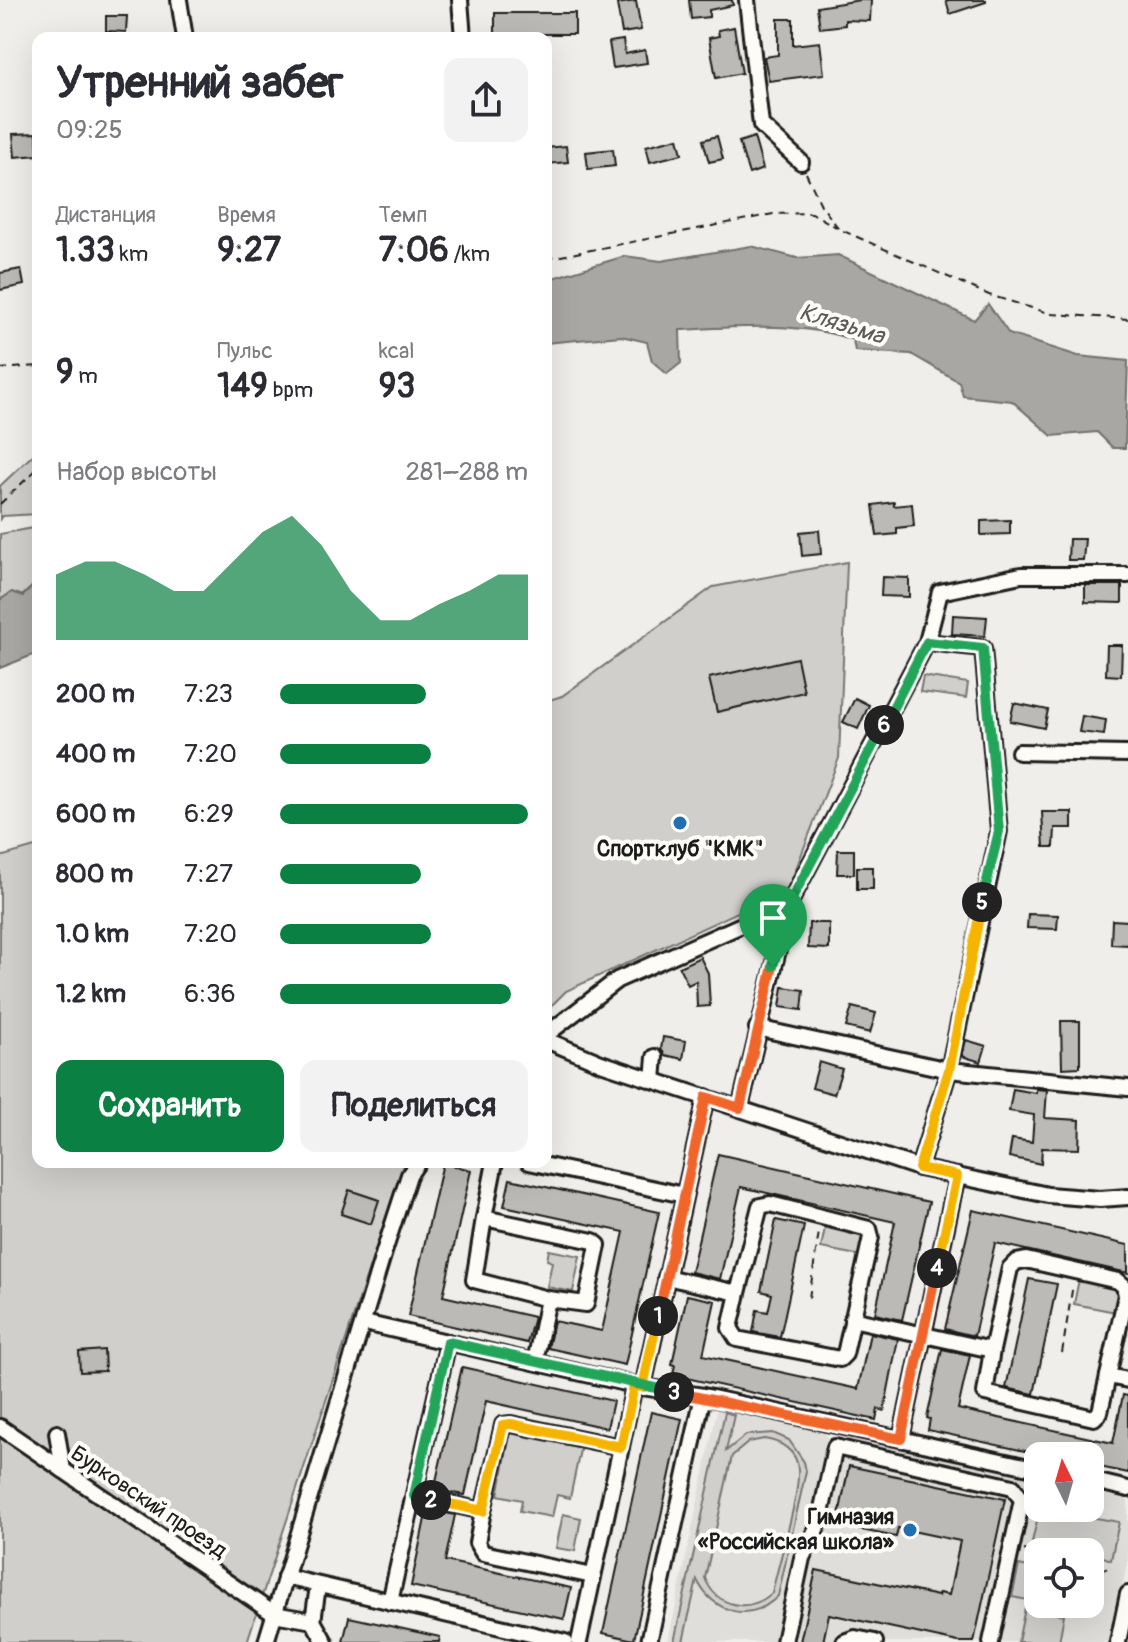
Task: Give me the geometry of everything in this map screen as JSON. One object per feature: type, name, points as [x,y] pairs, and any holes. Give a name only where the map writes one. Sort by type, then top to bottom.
[{"type":"street","points":[[179,0],[184,32]]},
{"type":"street","points":[[460,0],[463,32]]},
{"type":"street","points":[[747,0],[761,125],[801,162]]},
{"type":"street","points":[[740,1108],[789,904],[927,642],[940,592],[1021,575],[1128,575]]},
{"type":"street","points":[[919,1168],[949,1070],[999,831],[983,648],[927,642]]},
{"type":"street","points":[[1019,752],[1128,754]]},
{"type":"street","points":[[552,1031],[617,980],[789,904]]},
{"type":"street","points":[[757,1028],[949,1070],[1128,1088]]},
{"type":"street","points":[[552,1038],[653,1080],[919,1168],[1048,1195],[1100,1199],[1128,1197]]},
{"type":"street","points":[[653,1080],[655,1057]]},
{"type":"street","points":[[579,1642],[621,1447],[666,1277],[706,1097]]},
{"type":"street","points":[[552,1167],[684,1195]]},
{"type":"street","points":[[266,1642],[409,1175],[414,1168]]},
{"type":"street","points":[[484,1218],[593,1241],[598,1245],[586,1304],[548,1299],[478,1284],[474,1280],[484,1218],[494,1168]]},
{"type":"street","points":[[901,1439],[957,1176]]},
{"type":"street","points":[[770,1204],[869,1229],[871,1237],[845,1354],[840,1359],[737,1339],[731,1334],[738,1293],[760,1206],[770,1204]]},
{"type":"street","points":[[1026,1260],[1076,1271],[1118,1281],[1124,1286],[1126,1295],[1100,1412],[1094,1418],[1086,1419],[985,1393],[992,1350],[1010,1268],[1016,1262],[1026,1260]]},
{"type":"street","points":[[666,1277],[738,1293]]},
{"type":"street","points":[[535,1362],[548,1299]]},
{"type":"street","points":[[852,1319],[992,1350]]},
{"type":"street","points":[[364,1323],[638,1386],[703,1396],[1024,1466]]},
{"type":"street","points":[[390,1602],[448,1342]]},
{"type":"street","points":[[1108,1376],[1128,1380]]},
{"type":"street","points":[[649,1642],[703,1396]]},
{"type":"street","points":[[593,1576],[483,1553],[477,1543],[483,1511],[503,1425],[511,1424],[621,1447]]},
{"type":"street","points":[[784,1642],[802,1558],[819,1523],[839,1426]]},
{"type":"street","name":"Бурковский проезд","points":[[0,1427],[274,1614]]},
{"type":"street","points":[[57,1433],[63,1470]]},
{"type":"street","points":[[835,1447],[1013,1487],[1019,1492],[1022,1500],[991,1642]]},
{"type":"street","points":[[1104,1483],[1128,1489]]},
{"type":"street","points":[[414,1496],[483,1511]]},
{"type":"street","points":[[285,1577],[528,1638],[565,1642]]},
{"type":"street","points":[[318,1586],[313,1621],[325,1642]]},
{"type":"street","points":[[1118,1642],[1128,1594]]},
{"type":"street","points":[[274,1614],[313,1621]]},
{"type":"street","points":[[844,1642],[855,1638],[875,1642]]},
{"type":"path","points":[[801,162],[821,205],[839,229]]},
{"type":"path","points":[[552,258],[773,214],[812,213],[839,229],[989,295],[1052,314],[1128,319]]},
{"type":"path","points":[[0,369],[32,366]]},
{"type":"path","points":[[0,504],[32,474]]},
{"type":"path","points":[[809,1298],[822,1216]]},
{"type":"path","points":[[1062,1353],[1076,1271]]},
{"type":"shaded area","points":[[32,456],[32,514],[2,516],[0,519],[0,486]]},
{"type":"shaded area","points":[[32,528],[32,587],[22,596],[12,592],[0,600],[0,534]]},
{"type":"shaded area","name":"Спортклуб \"КМК\"","points":[[847,562],[839,758],[788,889],[566,991],[552,1005],[552,699],[562,696],[713,587]]},
{"type":"shaded area","points":[[923,676],[968,683],[966,698],[920,692]]},
{"type":"shaded area","points":[[32,848],[32,1168],[402,1168],[247,1642],[0,1642],[0,857]]},
{"type":"shaded area","points":[[826,1223],[865,1235],[862,1256],[821,1248]]},
{"type":"shaded area","points":[[549,1250],[580,1256],[573,1292],[547,1287],[552,1262],[547,1260]]},
{"type":"shaded area","points":[[1079,1279],[1113,1287],[1119,1297],[1116,1312],[1074,1304]]},
{"type":"shaded area","name":"Гимназия «Российская школа»","points":[[718,1406],[823,1430],[829,1440],[844,1443],[851,1436],[1024,1476],[1024,1522],[1104,1522],[1104,1494],[1128,1500],[1128,1560],[1110,1642],[668,1642]]},
{"type":"shaded area","points":[[725,1412],[734,1415],[726,1451],[746,1435],[773,1433],[789,1440],[804,1462],[806,1471],[778,1596],[756,1610],[733,1611],[712,1600],[697,1580],[683,1642],[674,1642]],"holes":[[[770,1440],[787,1448],[797,1463],[798,1481],[792,1512],[772,1593],[753,1604],[734,1604],[717,1596],[705,1578],[732,1456],[749,1442]]]},
{"type":"shaded area","points":[[511,1431],[581,1445],[570,1498],[557,1495],[552,1517],[520,1511],[522,1500],[498,1495]]},
{"type":"shaded area","points":[[563,1514],[581,1518],[575,1551],[556,1548]]},
{"type":"shaded area","points":[[1104,1519],[1119,1522],[1111,1560],[1104,1557],[1104,1538],[1033,1538],[1037,1522],[1104,1522]]},
{"type":"shaded area","points":[[1019,1565],[1024,1566],[1024,1599],[1012,1597]]},
{"type":"shaded area","points":[[1024,1613],[1024,1618],[1063,1618],[1059,1642],[1018,1642]]},
{"type":"water","name":"Клязьма","points":[[751,246],[797,258],[838,255],[974,320],[988,304],[1009,334],[1078,356],[1128,361],[1125,448],[1113,448],[1097,432],[1052,436],[1012,401],[963,396],[959,382],[911,354],[855,351],[853,340],[833,334],[767,327],[680,330],[681,363],[667,374],[652,361],[647,342],[621,336],[552,342],[552,278],[625,256],[661,261]]},
{"type":"water","points":[[32,587],[32,655],[0,668],[0,600],[12,592],[23,596]]},
{"type":"building","points":[[689,0],[732,0],[733,5],[709,10],[709,17],[691,19]]},
{"type":"building","points":[[871,0],[870,21],[845,20],[845,25],[820,28],[817,7]]},
{"type":"building","points":[[946,0],[986,0],[986,2],[950,14]]},
{"type":"building","points":[[636,1],[641,30],[622,33],[617,4]]},
{"type":"building","points":[[495,13],[575,13],[575,34],[495,32]]},
{"type":"building","points":[[106,16],[127,16],[126,32],[106,31]]},
{"type":"building","points":[[778,19],[793,19],[793,45],[820,42],[824,74],[769,81],[764,57],[778,55]]},
{"type":"building","points":[[734,27],[742,73],[716,78],[709,38],[719,36],[718,30]]},
{"type":"building","points":[[623,40],[625,54],[645,50],[647,63],[613,68],[609,42]]},
{"type":"building","points":[[32,133],[32,156],[15,157],[13,134]]},
{"type":"building","points":[[717,136],[723,159],[709,162],[703,140]]},
{"type":"building","points":[[754,137],[763,169],[749,174],[739,142]]},
{"type":"building","points":[[678,138],[682,154],[650,162],[646,146]]},
{"type":"building","points":[[566,146],[568,162],[552,163],[552,147]]},
{"type":"building","points":[[613,149],[615,166],[588,169],[586,152]]},
{"type":"building","points":[[21,269],[24,285],[0,290],[0,273]]},
{"type":"building","points":[[894,502],[894,506],[912,504],[914,526],[897,528],[897,534],[877,536],[873,505]]},
{"type":"building","points":[[1010,520],[1010,534],[981,535],[981,521]]},
{"type":"building","points":[[819,530],[821,554],[802,556],[800,532]]},
{"type":"building","points":[[1069,539],[1085,539],[1083,560],[1068,560]]},
{"type":"building","points":[[882,577],[909,578],[909,597],[881,596]]},
{"type":"building","points":[[1085,585],[1122,585],[1122,603],[1085,602]]},
{"type":"building","points":[[953,615],[987,617],[985,636],[952,634]]},
{"type":"building","points":[[1107,645],[1122,645],[1121,676],[1106,675]]},
{"type":"building","points":[[797,658],[804,692],[717,712],[709,678]]},
{"type":"building","points":[[855,698],[869,705],[858,729],[843,722]]},
{"type":"building","points":[[1014,703],[1048,710],[1044,728],[1010,721]]},
{"type":"building","points":[[1082,716],[1106,720],[1104,735],[1079,732]]},
{"type":"building","points":[[1042,812],[1072,812],[1072,828],[1055,828],[1054,847],[1044,847]]},
{"type":"building","points":[[838,850],[854,850],[854,874],[837,874]]},
{"type":"building","points":[[857,867],[873,867],[873,889],[857,889]]},
{"type":"building","points":[[1028,914],[1058,915],[1057,929],[1027,928]]},
{"type":"building","points":[[1112,920],[1128,921],[1128,945],[1111,944]]},
{"type":"building","points":[[809,923],[829,923],[829,949],[808,948]]},
{"type":"building","points":[[700,957],[708,973],[710,1006],[697,1007],[696,981],[688,985],[679,967]]},
{"type":"building","points":[[783,987],[804,990],[802,1010],[780,1007]]},
{"type":"building","points":[[852,1007],[876,1013],[870,1033],[846,1027]]},
{"type":"building","points":[[1061,1021],[1080,1021],[1080,1067],[1062,1068]]},
{"type":"building","points":[[663,1037],[686,1041],[683,1059],[665,1055],[661,1049]]},
{"type":"building","points":[[966,1040],[986,1046],[981,1062],[962,1056]]},
{"type":"building","points":[[819,1062],[842,1069],[834,1094],[812,1088]]},
{"type":"building","points":[[1013,1089],[1036,1093],[1036,1089],[1047,1090],[1045,1118],[1080,1120],[1079,1149],[1042,1148],[1041,1164],[1009,1157],[1012,1139],[1032,1142],[1034,1115],[1009,1111]]},
{"type":"building","points":[[718,1154],[929,1202],[902,1320],[875,1314],[895,1222],[741,1187],[720,1279],[691,1272]]},
{"type":"building","points":[[442,1168],[471,1170],[443,1296],[534,1317],[527,1343],[408,1316]]},
{"type":"building","points":[[510,1179],[659,1212],[625,1365],[548,1348],[554,1321],[602,1331],[624,1232],[504,1206]]},
{"type":"building","points":[[349,1190],[379,1200],[371,1224],[341,1214]]},
{"type":"building","points":[[973,1210],[1128,1245],[1128,1273],[995,1243],[974,1336],[945,1329]]},
{"type":"building","points":[[776,1220],[804,1226],[780,1337],[753,1332],[757,1310],[768,1312],[772,1294],[761,1291]]},
{"type":"building","points":[[1029,1279],[1057,1284],[1034,1394],[1006,1388]]},
{"type":"building","points":[[687,1295],[715,1301],[703,1355],[858,1389],[870,1333],[898,1339],[884,1411],[878,1409],[876,1420],[673,1375],[675,1365],[672,1364]]},
{"type":"building","points":[[942,1349],[970,1355],[958,1409],[1113,1443],[1123,1395],[1128,1396],[1128,1473],[1104,1468],[1104,1442],[1024,1442],[1024,1451],[928,1430],[930,1419],[927,1418]]},
{"type":"building","points":[[104,1350],[105,1371],[80,1372],[79,1352]]},
{"type":"building","points":[[462,1367],[613,1401],[607,1428],[486,1401],[465,1495],[434,1490]]},
{"type":"building","points":[[651,1412],[682,1419],[634,1640],[603,1633]]},
{"type":"building","points":[[849,1466],[1005,1499],[974,1642],[958,1642],[829,1614],[823,1642],[800,1642],[816,1570],[938,1596],[939,1593],[949,1595],[960,1541],[898,1528],[896,1537],[837,1525]]},
{"type":"building","points":[[427,1509],[455,1515],[445,1561],[571,1588],[564,1619],[411,1586]]},
{"type":"building","points":[[349,1617],[440,1637],[439,1642],[343,1642]]},
{"type":"place","name":"Спортклуб \"КМК\"","points":[[680,823]]},
{"type":"place","name":"Гимназия «Российская школа»","points":[[910,1530]]},
{"type":"route","points":[[773,966],[740,1108],[706,1097],[643,1387],[634,1386],[621,1447],[511,1424],[503,1425],[499,1431],[483,1511],[414,1496],[448,1342],[643,1387],[703,1396],[901,1439],[957,1176],[919,1168],[949,1070],[971,953],[999,831],[983,648],[927,642],[789,904],[773,966]]}]
